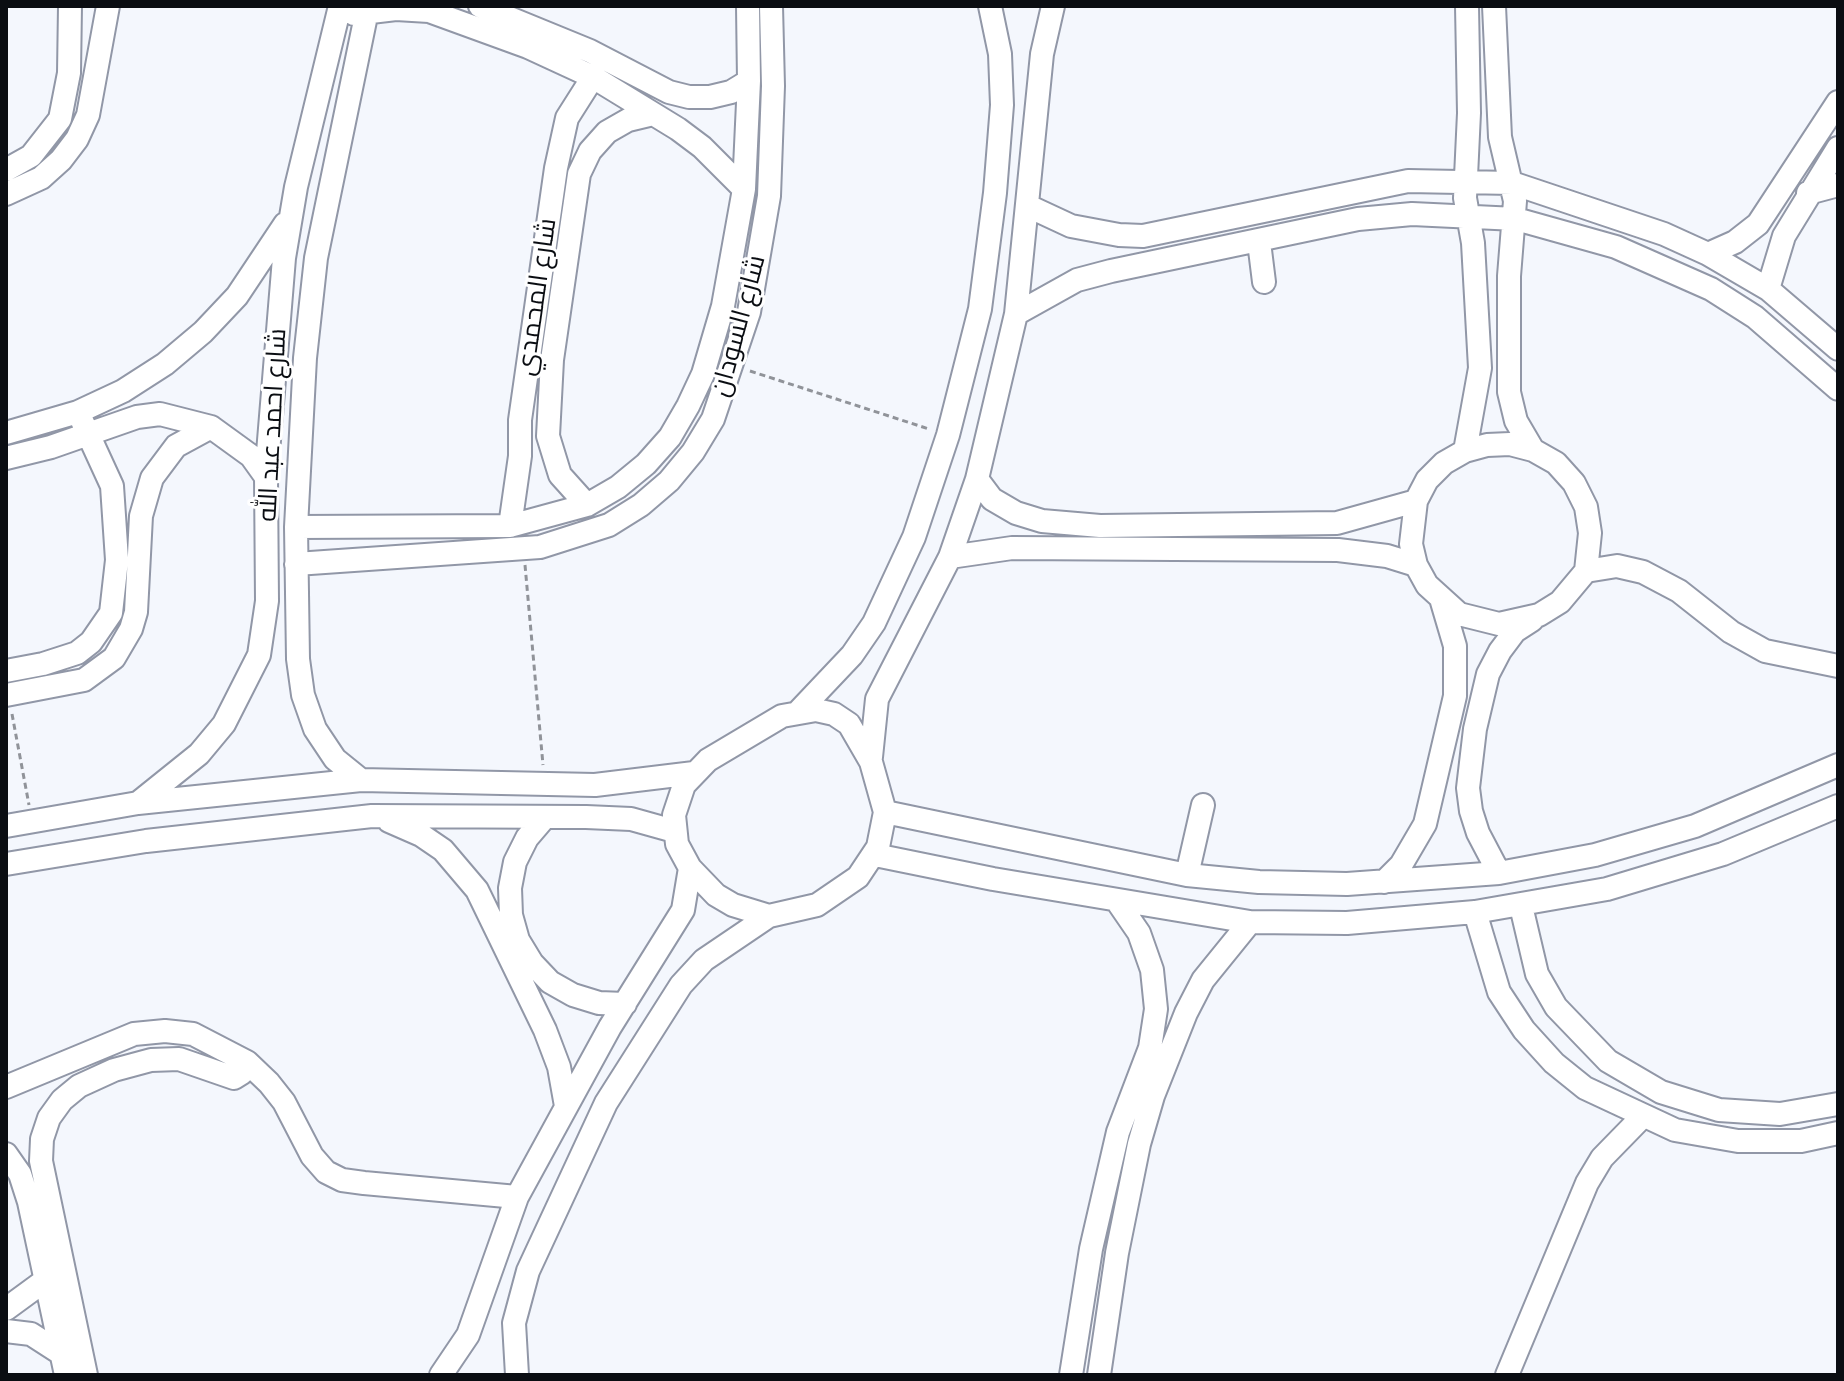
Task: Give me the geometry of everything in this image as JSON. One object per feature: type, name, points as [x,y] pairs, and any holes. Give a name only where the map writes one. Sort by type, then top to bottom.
[{"type":"street","points":[[6,170],[31,156],[60,119],[69,73],[70,6]]},
{"type":"street","points":[[6,194],[41,178],[61,160],[77,139],[88,115],[108,6]]},
{"type":"street","points":[[480,6],[590,51],[669,92],[689,97],[710,97],[731,92],[749,81]]},
{"type":"street","name":"شارع السودان","points":[[296,527],[510,526],[587,505],[618,487],[646,464],[670,437],[703,374],[723,306],[744,189],[749,81],[748,6]]},
{"type":"street","name":"شارع السودان","points":[[296,564],[523,550],[573,539],[609,525],[641,505],[669,481],[693,452],[713,419],[749,312],[769,196],[773,86],[771,6]]},
{"type":"street","points":[[769,916],[725,900],[690,868],[674,831],[677,799],[694,773],[761,727],[799,711],[852,655],[874,623],[914,537],[948,435],[980,309],[995,193],[1001,93],[1000,54],[990,6]]},
{"type":"street","points":[[871,762],[871,727],[877,699],[950,557],[977,479],[1016,314],[1042,54],[1053,6]]},
{"type":"street","points":[[1465,451],[1480,368],[1474,257],[1464,181],[1469,113],[1467,6]]},
{"type":"street","points":[[1494,6],[1500,137],[1512,183],[1516,219],[1509,276],[1506,363],[1516,421],[1533,450]]},
{"type":"street","points":[[336,8],[412,9],[445,15],[593,77],[702,147],[744,189]]},
{"type":"street","name":"شارع احمد عبد الله","points":[[138,803],[170,781],[224,724],[244,691],[259,655],[267,601],[266,477],[291,213],[336,8]]},
{"type":"street","name":"شارع احمد عبد الله","points":[[361,780],[335,759],[315,729],[303,695],[296,527],[302,399],[316,258],[367,9]]},
{"type":"street","name":"شارع المحمدي","points":[[510,526],[520,420],[556,168],[567,118],[593,77]]},
{"type":"street","points":[[1708,254],[1735,242],[1758,224],[1838,102]]},
{"type":"street","name":"شارع المحمدي","points":[[587,505],[560,475],[548,436],[552,360],[579,174],[590,151],[607,132],[628,120],[653,114]]},
{"type":"street","points":[[1768,289],[1784,236],[1838,148]]},
{"type":"street","points":[[1028,206],[1071,226],[1143,236],[1408,181],[1512,183],[1653,230],[1708,254],[1768,289],[1838,349]]},
{"type":"street","points":[[1808,193],[1838,185]]},
{"type":"street","points":[[6,433],[78,412],[144,377],[203,332],[237,296],[267,256],[291,213]]},
{"type":"street","points":[[1016,314],[1077,280],[1358,219],[1412,214],[1516,219],[1616,247],[1711,289],[1755,317],[1838,389]]},
{"type":"street","points":[[1259,242],[1264,282]]},
{"type":"street","points":[[6,671],[52,662],[77,653],[97,635],[111,613],[117,560],[114,505],[106,467],[85,434],[78,412]]},
{"type":"street","points":[[6,458],[137,417],[160,414],[211,427],[242,448],[266,477]]},
{"type":"street","points":[[7,695],[70,685],[101,670],[114,658],[128,637],[136,612],[141,516],[152,478],[176,446],[211,427]]},
{"type":"street","points":[[1384,882],[1401,865],[1425,824],[1455,696],[1455,646],[1442,602],[1416,565],[1411,544],[1416,501],[1427,480],[1444,463],[1465,451],[1487,445],[1510,444],[1533,450],[1565,473],[1586,507],[1590,533],[1586,571],[1560,602],[1515,631],[1488,674],[1475,729],[1468,788],[1478,833],[1499,873]]},
{"type":"street","points":[[977,479],[992,499],[1016,513],[1042,521],[1085,525],[1337,523],[1416,501]]},
{"type":"street","points":[[950,557],[1012,548],[1338,550],[1375,553],[1416,565]]},
{"type":"street","points":[[1586,571],[1617,566],[1643,572],[1679,591],[1731,632],[1765,651],[1838,666]]},
{"type":"street","points":[[1442,602],[1459,614],[1499,624],[1539,615]]},
{"type":"street","points":[[517,1375],[514,1323],[528,1271],[606,1103],[681,985],[704,960],[769,916],[817,905],[838,893],[858,877],[875,855],[885,812],[871,762],[849,724],[825,712],[799,711]]},
{"type":"street","points":[[885,812],[1187,875],[1259,882],[1347,884],[1499,873],[1642,843],[1755,803],[1838,765]]},
{"type":"street","points":[[6,826],[138,803],[361,780],[632,782],[694,773]]},
{"type":"street","points":[[1187,875],[1203,805]]},
{"type":"street","points":[[875,855],[1117,901],[1250,922],[1347,923],[1521,906],[1607,889],[1723,854],[1838,806]]},
{"type":"street","points":[[6,864],[146,841],[372,816],[631,819],[674,831]]},
{"type":"street","points":[[372,816],[398,823],[443,850],[477,890],[545,1030],[559,1067],[566,1106]]},
{"type":"street","points":[[545,817],[521,850],[510,888],[511,915],[518,940],[532,963],[550,982],[573,995],[599,1003],[625,1004]]},
{"type":"street","points":[[1642,843],[1649,876]]},
{"type":"street","points":[[441,1375],[468,1335],[517,1197],[625,1004],[675,927],[683,910],[690,868]]},
{"type":"street","points":[[1347,884],[1347,923]]},
{"type":"street","points":[[1071,1375],[1091,1249],[1118,1132],[1150,1048],[1156,1009],[1152,970],[1139,933],[1117,901]]},
{"type":"street","points":[[1521,906],[1532,957],[1549,996],[1580,1036],[1608,1061],[1661,1092],[1719,1110],[1780,1114],[1838,1104]]},
{"type":"street","points":[[1475,912],[1499,992],[1524,1030],[1554,1063],[1585,1088],[1675,1130],[1738,1141],[1801,1141],[1838,1133]]},
{"type":"street","points":[[1099,1375],[1117,1253],[1139,1144],[1153,1096],[1186,1013],[1203,980],[1250,922]]},
{"type":"street","points":[[6,1087],[134,1034],[165,1031],[193,1034],[247,1062],[284,1102],[312,1156],[334,1176],[389,1186],[517,1197]]},
{"type":"street","points":[[86,1375],[41,1161],[42,1139],[49,1118],[62,1100],[79,1086],[114,1070],[151,1060],[179,1059],[234,1078],[242,1073],[247,1062]]},
{"type":"street","points":[[1507,1375],[1587,1183],[1602,1158],[1642,1117]]},
{"type":"street","points":[[6,1154],[20,1174],[47,1279],[64,1364]]},
{"type":"street","points":[[6,1309],[47,1279]]},
{"type":"street","points":[[6,1331],[31,1334],[64,1364]]},
{"type":"path","points":[[733,366],[948,435]]},
{"type":"path","points":[[523,550],[545,782]]},
{"type":"path","points":[[7,695],[32,821]]}]
